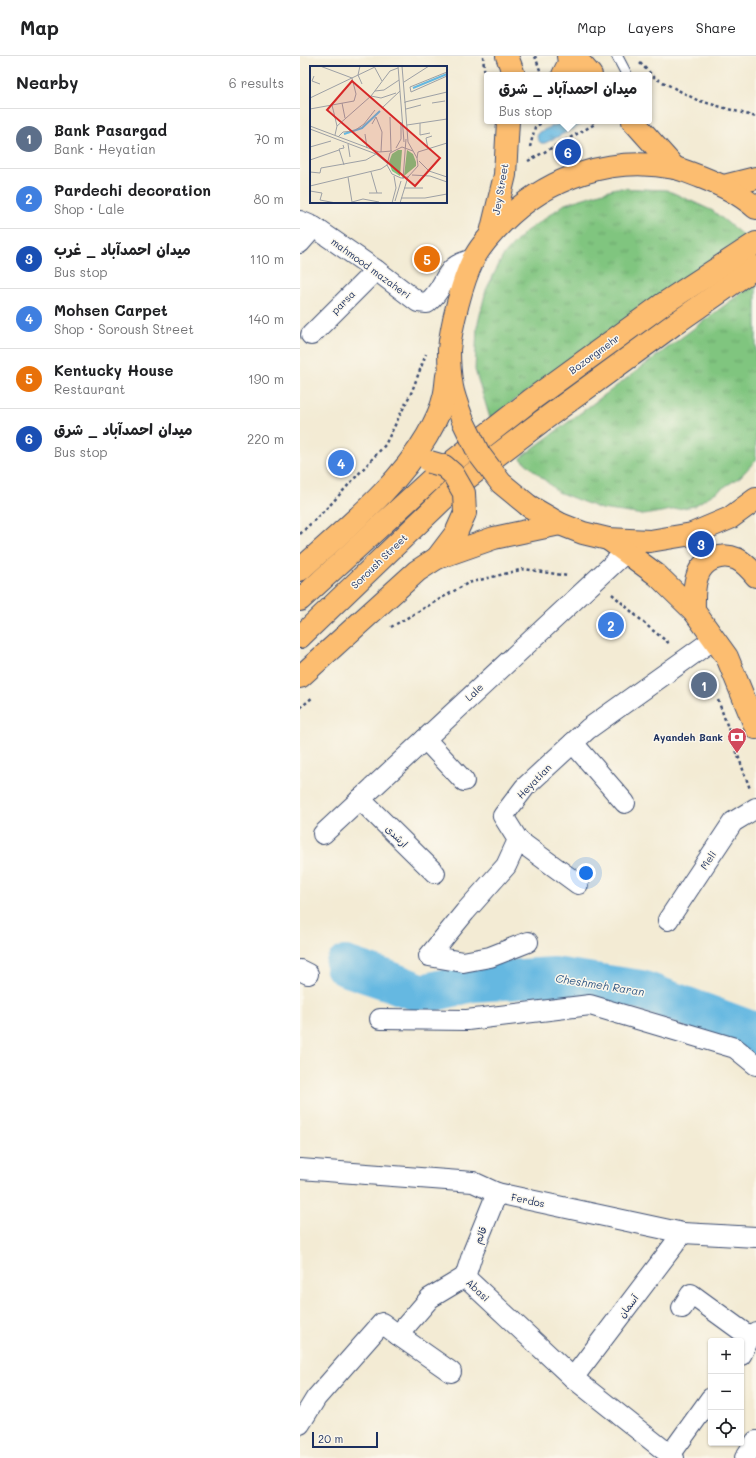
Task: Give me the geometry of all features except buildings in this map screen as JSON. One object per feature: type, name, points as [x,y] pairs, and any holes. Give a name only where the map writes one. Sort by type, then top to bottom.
[{"type":"main road","points":[[506,56],[506,72]]},
{"type":"main road","points":[[506,56],[513,72]]},
{"type":"main road","points":[[565,72],[569,64],[568,56]]},
{"type":"main road","points":[[574,56],[588,72]]},
{"type":"main road","name":"Jey Street","points":[[491,234],[505,175],[508,124]]},
{"type":"main road","points":[[639,125],[675,168]]},
{"type":"main road","points":[[300,570],[385,491],[403,471],[421,446],[436,420],[444,397],[449,351],[456,315],[463,287],[474,259],[491,234],[515,209],[543,189],[574,175],[607,167],[641,164],[675,168],[724,186],[753,205]]},
{"type":"main road","points":[[724,186],[756,178]]},
{"type":"main road","name":"Bozorgmehr","points":[[434,467],[531,400],[663,304],[756,243]]},
{"type":"main road","name":"Soroush Street","points":[[300,636],[458,486],[673,325],[756,267]]},
{"type":"main road","points":[[449,351],[452,387],[463,421],[479,454],[501,482],[528,506],[560,524],[583,533],[608,539],[650,541],[692,534],[730,518],[756,499]]},
{"type":"main road","points":[[403,471],[444,466],[453,474],[464,493],[465,513],[456,533],[437,558]]},
{"type":"main road","points":[[300,600],[434,467]]},
{"type":"main road","points":[[300,677],[417,571],[437,558],[494,538],[560,524]]},
{"type":"main road","points":[[608,539],[657,575],[694,611],[726,657],[756,728]]},
{"type":"main road","points":[[694,611],[693,592],[697,576],[702,565],[712,558],[724,557],[737,559],[747,566],[756,576]]},
{"type":"street","points":[[300,243],[307,224]]},
{"type":"street","name":"mahmood mazaheri","points":[[307,224],[376,270],[418,302],[427,303],[435,296],[446,276],[453,267],[462,262],[474,259]]},
{"type":"street","name":"parsa","points":[[311,335],[376,270]]},
{"type":"street","name":"Lale","points":[[323,834],[626,552]]},
{"type":"street","name":"Heyatian","points":[[518,840],[503,816],[525,787],[588,729],[714,639]]},
{"type":"street","points":[[425,739],[464,781]]},
{"type":"street","points":[[573,743],[624,803]]},
{"type":"street","name":"ارشدی","points":[[360,799],[434,872]]},
{"type":"street","name":"Meli","points":[[668,920],[733,822],[753,800]]},
{"type":"street","points":[[528,942],[490,957],[463,962],[429,956],[465,912],[506,866],[518,840],[578,884]]},
{"type":"street","points":[[380,1019],[468,1020],[590,1005],[735,1048],[756,1065]]},
{"type":"street","name":"Ferdos","points":[[300,1169],[473,1182],[497,1194],[682,1233],[756,1237]]},
{"type":"street","name":"قائم","points":[[465,1278],[473,1252],[497,1194]]},
{"type":"street","name":"آسمان","points":[[573,1378],[682,1233]]},
{"type":"street","name":"Abasi","points":[[398,1335],[430,1298],[465,1278],[573,1378],[672,1456]]},
{"type":"street","points":[[682,1308],[691,1294],[753,1334],[744,1350]]},
{"type":"street","points":[[300,1424],[316,1398],[382,1323],[451,1372]]},
{"type":"street","points":[[672,1456],[708,1402]]},
{"type":"street","points":[[745,1458],[756,1441]]},
{"type":"lane","points":[[617,56],[625,72]]},
{"type":"path","points":[[483,56],[484,72]]},
{"type":"path","points":[[535,56],[541,72]]},
{"type":"path","points":[[638,61],[649,72]]},
{"type":"path","points":[[652,75],[697,100],[756,117]]},
{"type":"path","points":[[540,124],[535,127],[527,161],[595,124]]},
{"type":"path","points":[[300,534],[331,504],[384,445],[412,392]]},
{"type":"path","points":[[387,629],[468,582],[524,570]]},
{"type":"path","points":[[651,629],[676,647],[714,687],[753,800]]},
{"type":"path","points":[[300,708],[317,692]]},
{"type":"green space","points":[[616,188],[667,190],[713,211],[745,237],[490,418],[475,370],[477,327],[486,290],[503,256],[525,232],[565,204]]},
{"type":"green space","points":[[756,282],[756,460],[740,477],[694,506],[644,515],[601,509],[558,492],[520,458]]},
{"type":"water","points":[[558,124],[583,124],[545,143],[541,143],[537,138],[539,132]]},
{"type":"waterway","name":"Cheshmeh Raran","points":[[345,966],[423,994],[472,982],[554,977],[641,990],[749,1030],[756,1038]]},
{"type":"place","name":"میدان احمدآباد _ شرق","points":[[568,152]]},
{"type":"place","name":"Kentucky House","points":[[427,259]]},
{"type":"place","name":"Mohsen Carpet","points":[[341,463]]},
{"type":"place","name":"میدان احمدآباد _ غرب","points":[[701,544]]},
{"type":"place","name":"Pardechi decoration","points":[[611,625]]},
{"type":"place","name":"Bank Pasargad","points":[[704,685]]},
{"type":"place","name":"Ayandeh Bank","points":[[737,754]]}]
